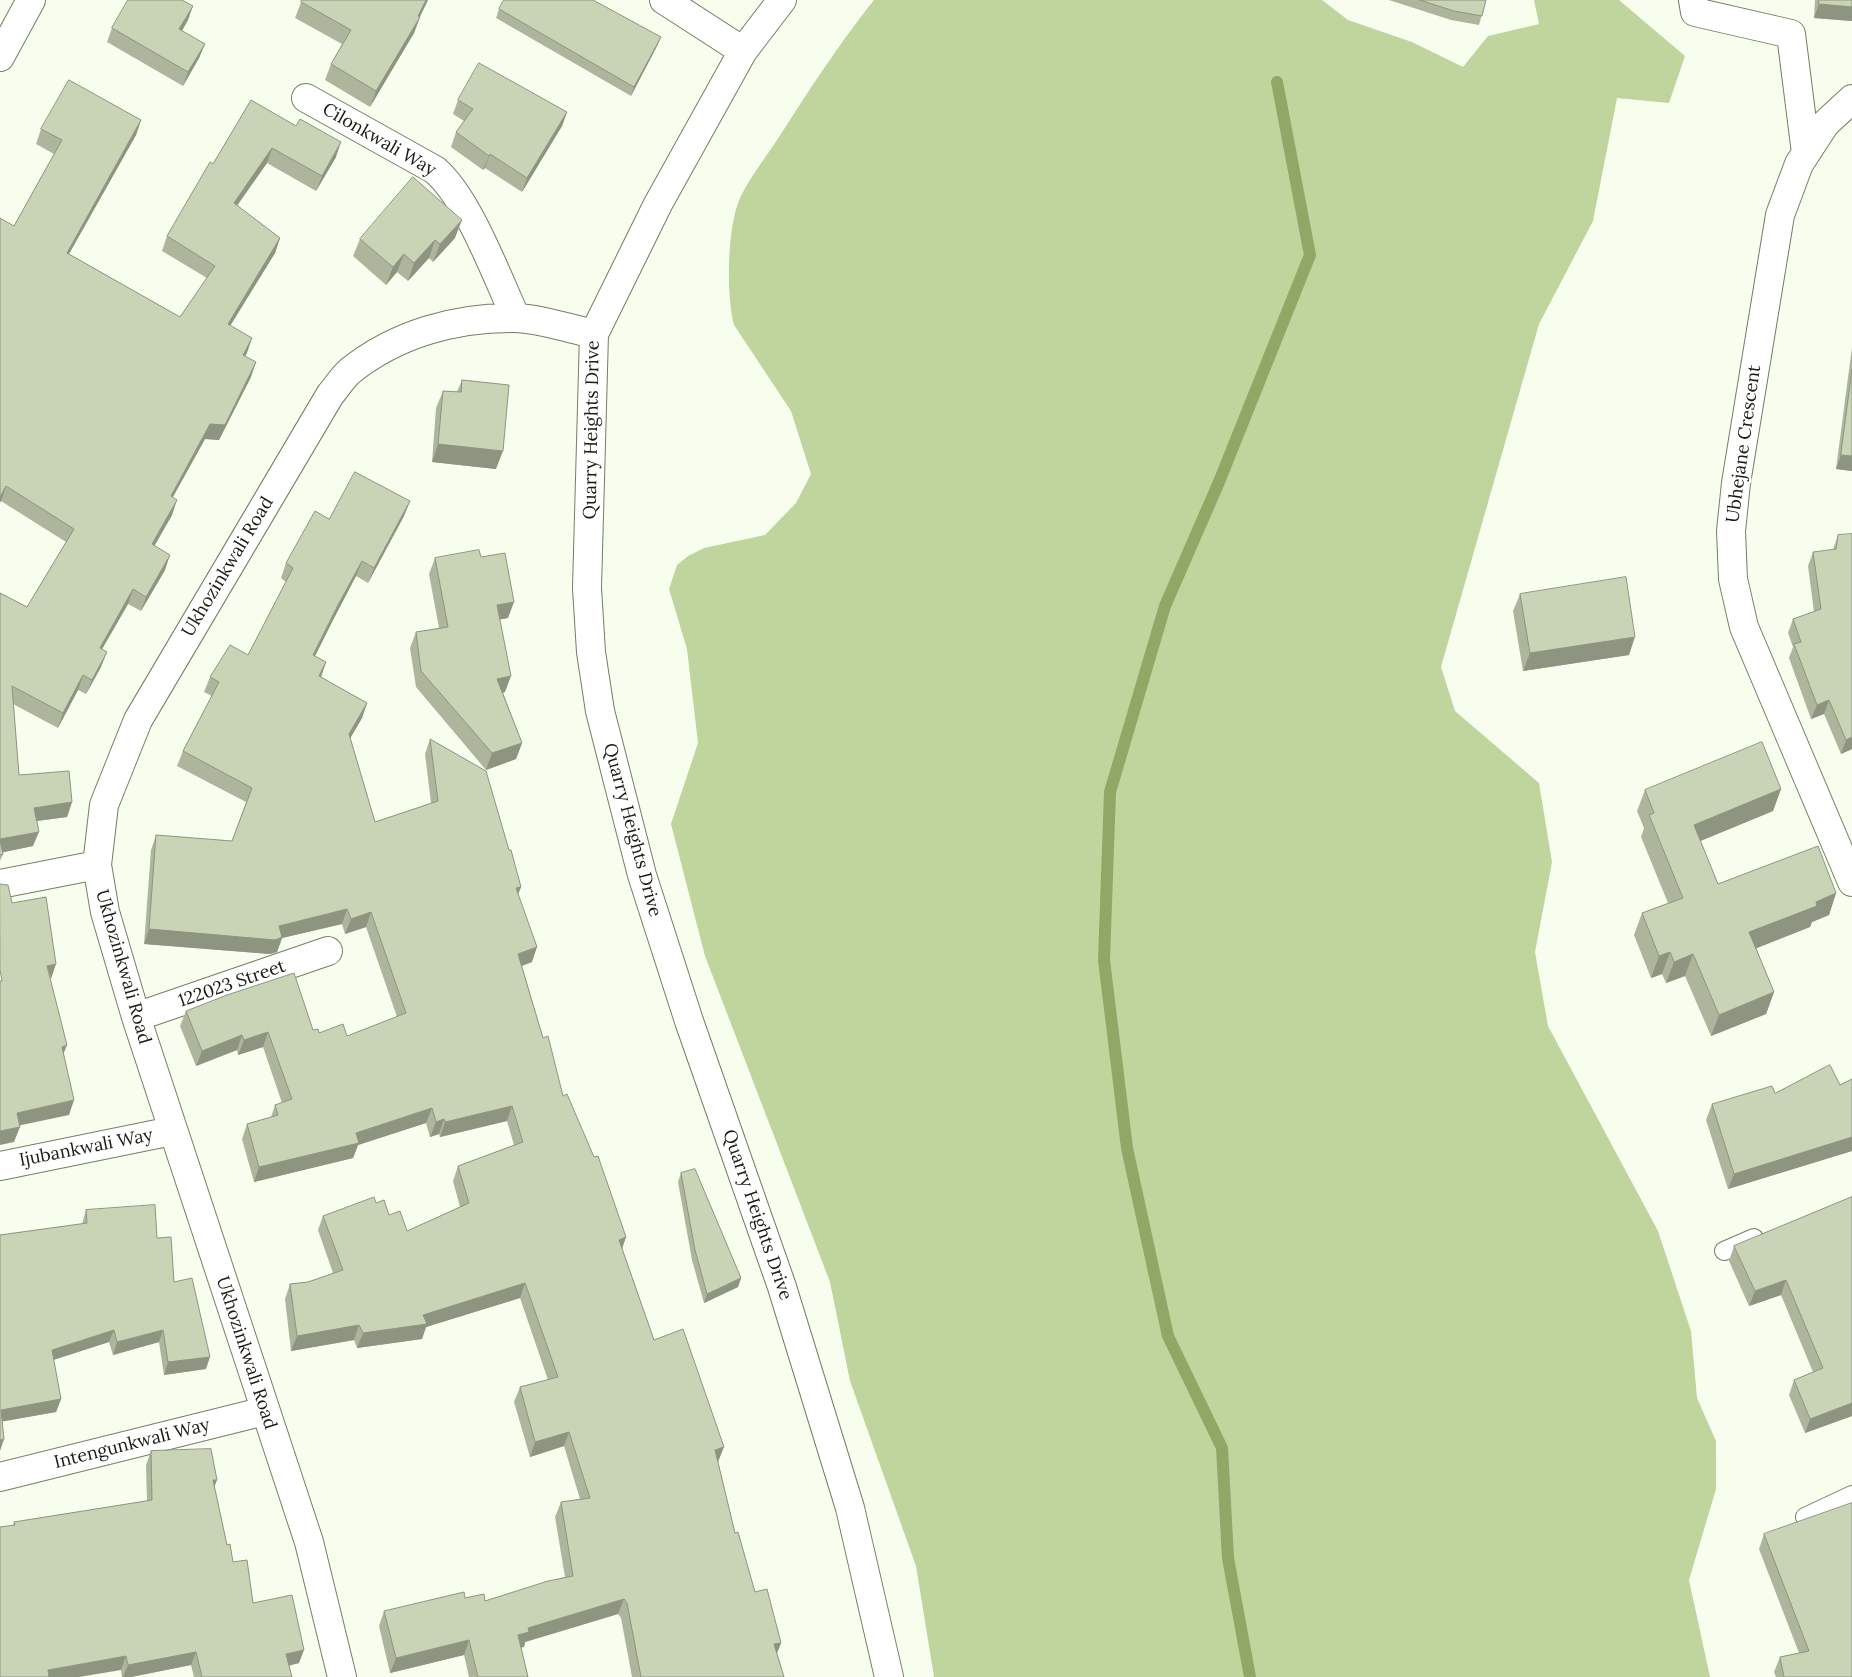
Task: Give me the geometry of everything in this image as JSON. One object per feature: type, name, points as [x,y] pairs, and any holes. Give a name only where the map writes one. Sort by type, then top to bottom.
[{"type":"street","points":[[0,57],[31,0]]},
{"type":"street","points":[[664,0],[743,51]]},
{"type":"street","name":"Quarry Heights Drive","points":[[782,0],[743,51],[658,204],[594,334],[588,588],[591,652],[600,711],[642,875],[689,1021],[782,1287],[850,1508],[889,1677]]},
{"type":"street","points":[[1693,0],[1695,12],[1791,34],[1806,153]]},
{"type":"street","name":"Cilonkwali Way","points":[[306,98],[428,166],[445,178],[468,216],[516,318]]},
{"type":"street","name":"Ubhejane Crescent","points":[[1852,100],[1825,124],[1799,164],[1780,215],[1736,483],[1731,531],[1733,578],[1744,627],[1852,882]]},
{"type":"street","name":"Ukhozinkwali Road","points":[[342,1677],[309,1542],[172,1131],[105,912],[97,865],[104,805],[138,720],[330,395],[348,372],[372,356],[417,333],[451,324],[516,318],[594,334]]},
{"type":"street","points":[[0,884],[97,865]]},
{"type":"street","name":"122023 Street","points":[[136,1017],[328,951]]},
{"type":"street","name":"Ijubankwali Way","points":[[0,1166],[172,1131]]},
{"type":"street","name":"Intengunkwali Way","points":[[0,1477],[265,1411]]},
{"type":"lane","points":[[1724,1251],[1770,1232]]},
{"type":"lane","points":[[1805,1517],[1852,1495]]},
{"type":"green space","points":[[874,0],[1322,0],[1348,20],[1412,42],[1463,67],[1488,36],[1539,24],[1534,0],[1619,0],[1685,56],[1669,103],[1617,98],[1593,221],[1539,324],[1441,667],[1455,711],[1539,783],[1552,862],[1535,952],[1548,1026],[1658,1231],[1691,1331],[1697,1398],[1716,1441],[1716,1489],[1689,1580],[1710,1677],[934,1677],[916,1566],[850,1381],[830,1282],[705,956],[671,824],[698,743],[687,649],[669,589],[677,565],[688,556],[704,548],[765,535],[796,503],[811,474],[791,411],[734,325],[731,312],[729,279],[732,226],[740,198],[753,175],[825,67]]},
{"type":"building","points":[[128,0],[182,0],[193,6],[179,29],[205,44],[188,72],[112,28]]},
{"type":"building","points":[[302,0],[426,0],[418,16],[420,17],[376,91],[331,64],[351,30],[301,2]]},
{"type":"building","points":[[504,0],[593,0],[661,37],[634,87],[499,9]]},
{"type":"building","points":[[1420,0],[1486,0],[1482,16],[1454,11]]},
{"type":"building","points":[[1819,0],[1852,0],[1852,7],[1819,4]]},
{"type":"building","points":[[479,63],[567,112],[527,178],[490,154],[489,156],[456,132],[473,109],[458,100]]},
{"type":"building","points":[[69,80],[141,120],[67,253],[180,317],[215,266],[167,236],[210,162],[213,164],[251,100],[296,126],[300,119],[341,142],[322,176],[272,148],[234,203],[280,238],[228,324],[252,338],[243,355],[256,362],[225,425],[210,424],[171,496],[177,500],[152,544],[170,555],[146,597],[133,589],[100,648],[107,652],[92,680],[83,675],[63,713],[12,686],[19,775],[69,771],[72,802],[34,808],[39,832],[0,839],[0,593],[27,607],[74,529],[6,486],[0,497],[0,218],[14,226],[62,140],[41,129]]},
{"type":"building","points":[[413,177],[462,220],[440,244],[435,240],[414,263],[404,254],[393,267],[360,239]]},
{"type":"building","points":[[1852,370],[1852,456],[1841,455]]},
{"type":"building","points":[[462,380],[509,385],[503,451],[438,444],[443,391],[461,392]]},
{"type":"building","points":[[355,472],[410,501],[374,568],[362,561],[338,605],[313,655],[326,662],[319,676],[367,703],[349,734],[375,822],[438,801],[430,739],[486,771],[521,887],[516,888],[537,947],[518,954],[543,1038],[548,1036],[563,1096],[567,1094],[594,1157],[598,1156],[626,1237],[619,1240],[654,1340],[683,1329],[724,1447],[715,1450],[735,1533],[738,1532],[755,1592],[767,1589],[781,1643],[774,1644],[784,1677],[641,1677],[627,1603],[624,1599],[528,1628],[529,1632],[518,1635],[528,1677],[478,1677],[469,1640],[396,1658],[384,1611],[464,1592],[465,1598],[484,1594],[485,1601],[548,1581],[573,1576],[561,1502],[590,1498],[569,1432],[535,1442],[520,1387],[558,1377],[525,1283],[423,1315],[427,1324],[363,1333],[359,1325],[297,1336],[290,1284],[308,1282],[343,1270],[323,1216],[374,1197],[376,1203],[384,1200],[389,1215],[400,1211],[407,1231],[469,1203],[458,1166],[523,1142],[512,1106],[445,1122],[444,1119],[436,1122],[432,1108],[356,1133],[359,1143],[259,1167],[247,1124],[278,1115],[275,1105],[292,1099],[268,1032],[244,1040],[242,1035],[202,1051],[186,1011],[294,973],[313,1030],[318,1029],[319,1033],[343,1024],[347,1036],[406,1013],[371,912],[351,919],[347,909],[279,926],[282,937],[275,940],[149,929],[156,835],[232,841],[252,788],[183,751],[219,682],[210,677],[230,645],[248,655],[293,568],[286,563],[315,511],[329,519]]},
{"type":"building","points":[[1852,534],[1852,737],[1846,740],[1829,700],[1817,705],[1794,644],[1801,642],[1793,619],[1821,609],[1813,552],[1836,549],[1838,535]]},
{"type":"building","points":[[479,550],[481,557],[505,553],[514,602],[497,605],[511,676],[497,679],[522,743],[492,753],[421,671],[416,632],[448,627],[435,558]]},
{"type":"building","points":[[1626,577],[1635,637],[1530,653],[1520,594]]},
{"type":"building","points":[[1762,742],[1781,789],[1694,825],[1718,884],[1818,846],[1836,893],[1816,902],[1817,906],[1749,932],[1774,992],[1719,1015],[1693,954],[1674,962],[1670,952],[1659,956],[1642,913],[1683,898],[1649,815],[1654,813],[1645,790]]},
{"type":"building","points":[[0,840],[3,854],[0,855]]},
{"type":"building","points":[[0,884],[8,885],[12,903],[46,897],[56,964],[47,966],[67,1045],[62,1047],[74,1100],[17,1113],[20,1127],[0,1131],[0,981],[2,981],[0,970]]},
{"type":"building","points":[[1830,1065],[1840,1085],[1852,1079],[1852,1137],[1734,1174],[1712,1104],[1772,1086],[1775,1093]]},
{"type":"building","points":[[695,1169],[741,1278],[707,1294],[695,1250],[681,1173]]},
{"type":"building","points":[[1852,1197],[1852,1403],[1810,1419],[1794,1380],[1823,1368],[1786,1280],[1755,1291],[1734,1246]]},
{"type":"building","points":[[155,1205],[157,1238],[171,1237],[174,1282],[192,1278],[210,1357],[168,1362],[163,1330],[117,1342],[114,1330],[52,1350],[61,1399],[1,1410],[4,1439],[0,1440],[0,1235],[87,1223],[86,1210]]},
{"type":"building","points":[[211,1449],[217,1480],[213,1480],[227,1545],[230,1544],[233,1562],[247,1560],[253,1603],[292,1595],[304,1650],[286,1654],[292,1677],[202,1677],[196,1652],[128,1665],[126,1656],[48,1670],[49,1677],[0,1677],[0,1527],[15,1525],[14,1522],[152,1500],[151,1451]]},
{"type":"building","points":[[1852,1503],[1852,1677],[1784,1677],[1780,1657],[1809,1651],[1764,1534]]},
{"type":"waterway","points":[[1250,1677],[1228,1558],[1222,1448],[1168,1336],[1127,1148],[1104,960],[1110,792],[1165,606],[1219,482],[1310,255],[1277,82]]}]
